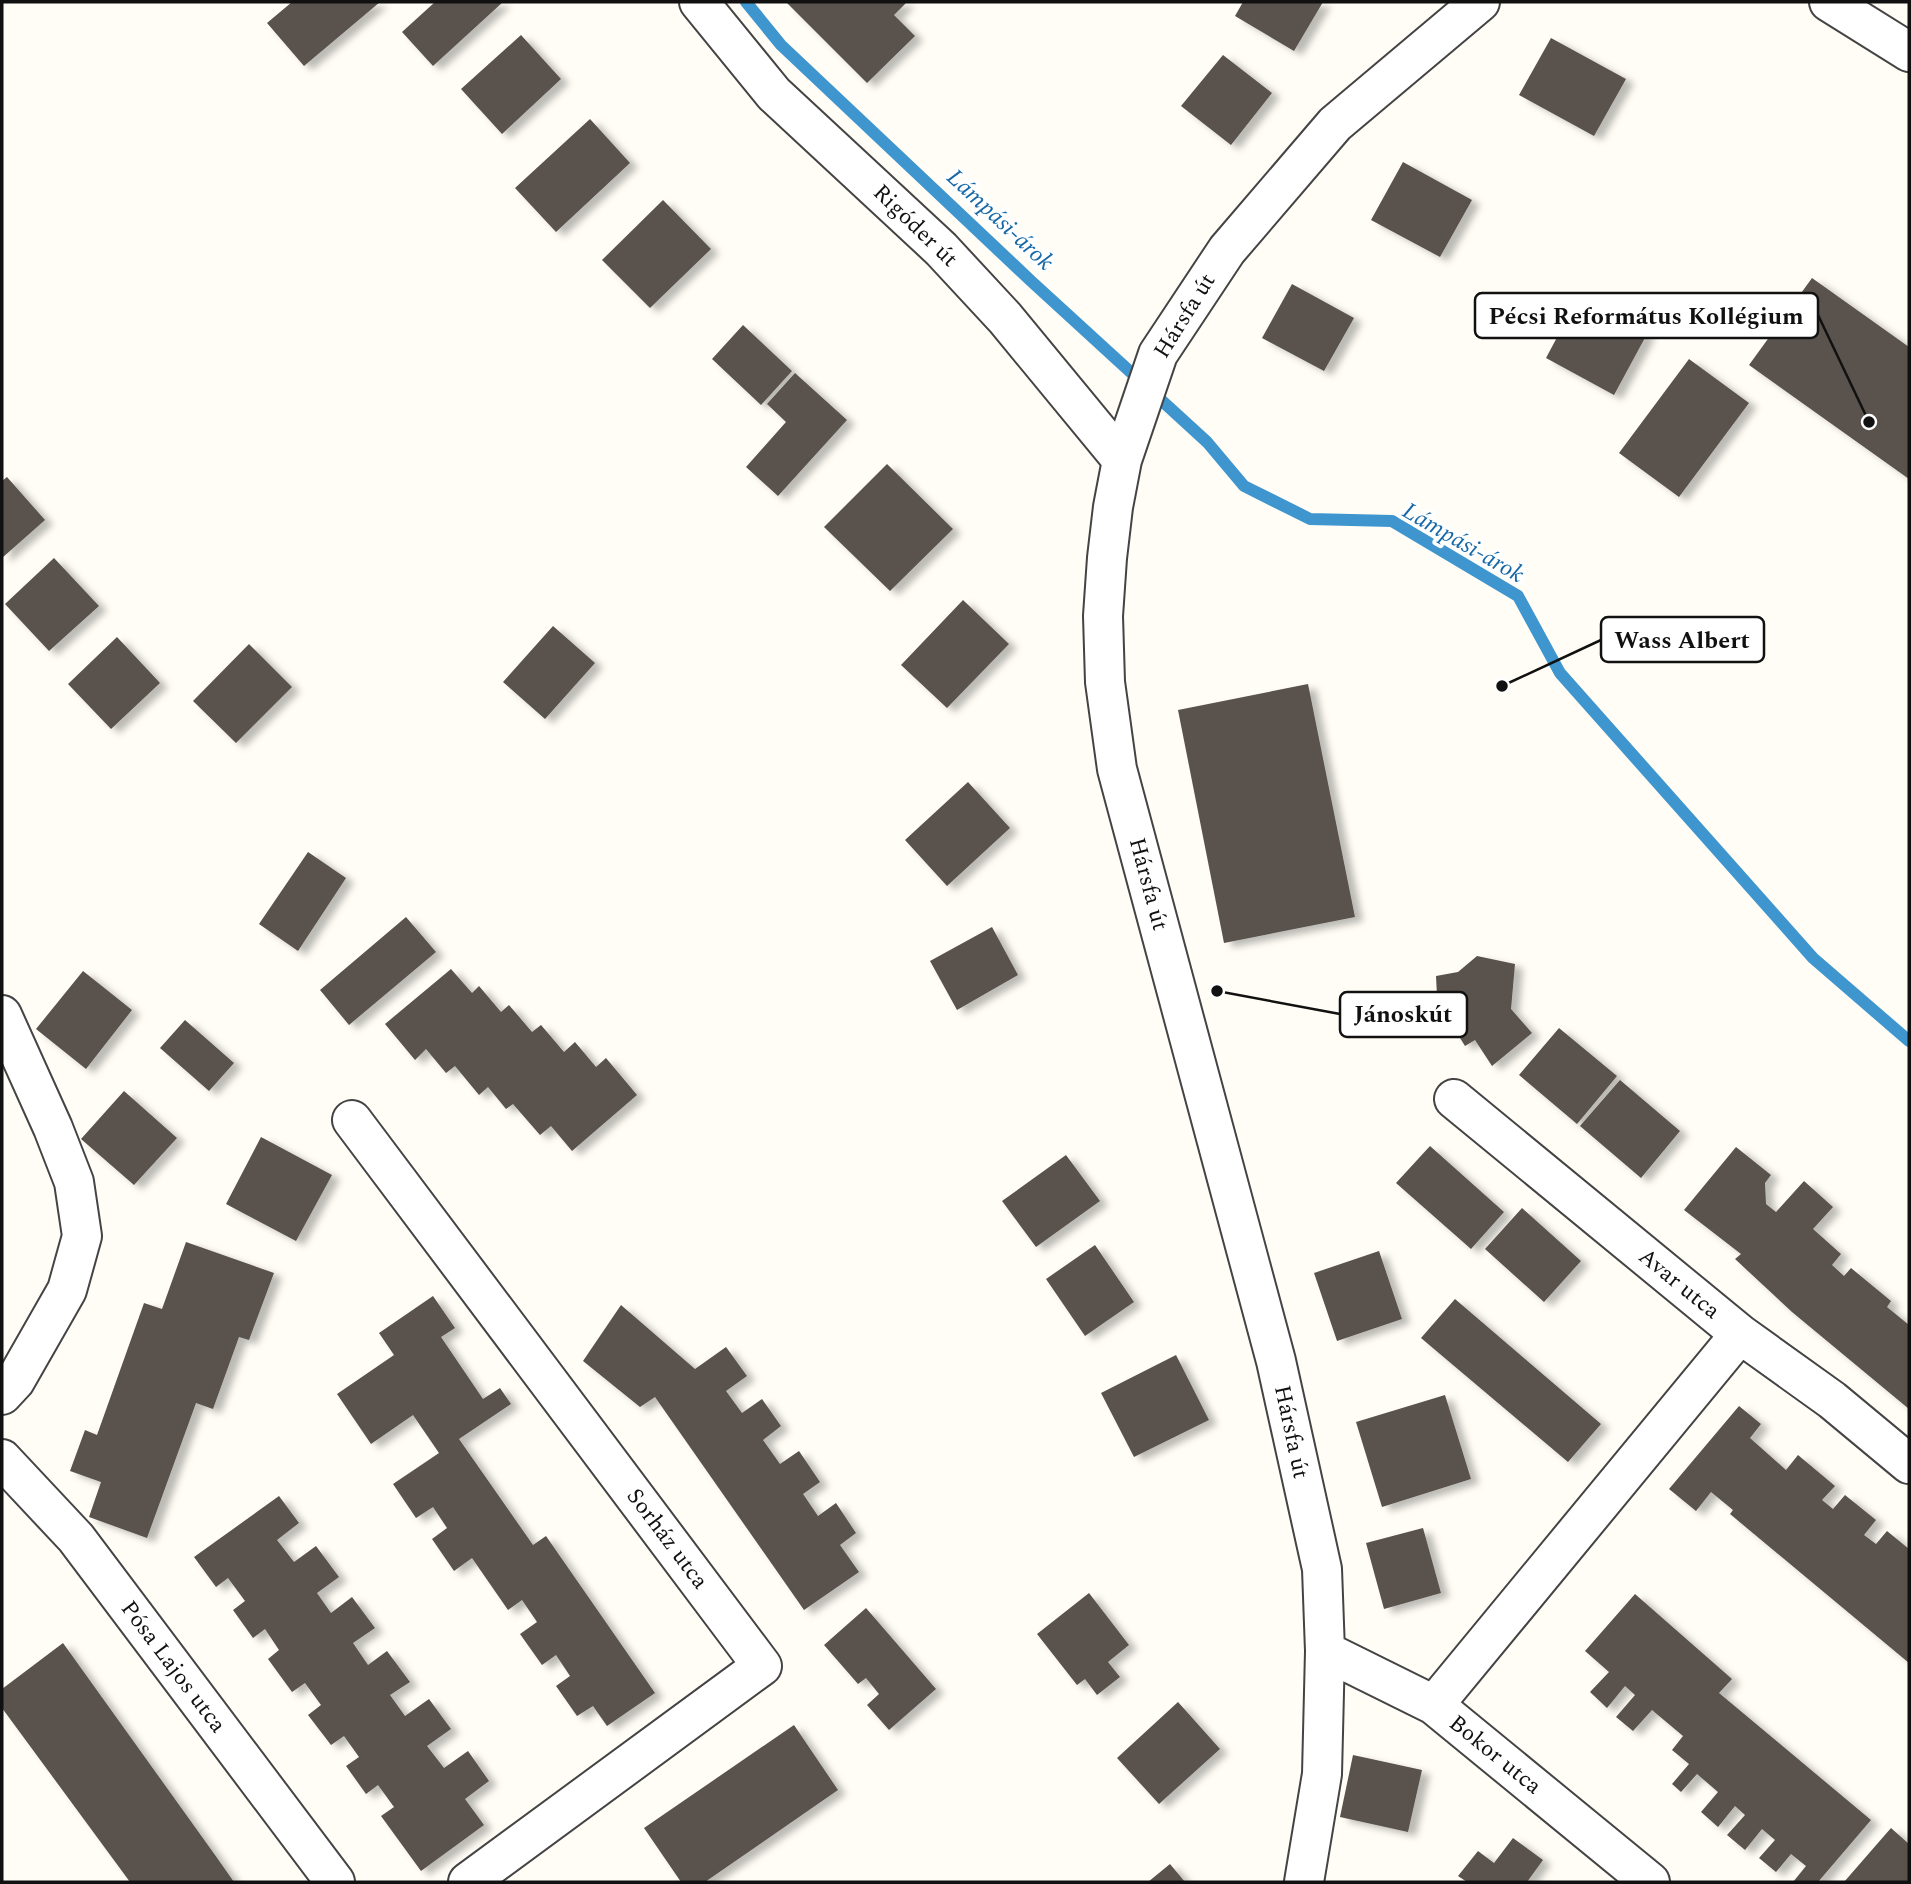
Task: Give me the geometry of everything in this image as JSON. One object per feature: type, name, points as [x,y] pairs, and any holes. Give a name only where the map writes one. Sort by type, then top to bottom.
[{"type":"street","name":"Rigóder út","points":[[699,2],[774,94],[941,249],[1128,442]]},
{"type":"street","name":"Hársfa út","points":[[1304,1882],[1322,1774],[1325,1651],[1322,1569],[1276,1361],[1117,769],[1105,682],[1103,616],[1111,520],[1128,442],[1158,355],[1227,250],[1335,124],[1480,2]]},
{"type":"street","points":[[1829,2],[1909,51]]},
{"type":"street","points":[[2,1015],[44,1106],[74,1182],[82,1236],[67,1290],[15,1381],[2,1395]]},
{"type":"street","name":"Avar utca","points":[[1454,1099],[1740,1334],[1832,1400],[1909,1464]]},
{"type":"street","name":"Sorház utca","points":[[352,1120],[762,1666],[468,1882]]},
{"type":"street","points":[[1434,1705],[1740,1334]]},
{"type":"street","name":"Pósa Lajos utca","points":[[2,1459],[76,1538],[335,1882]]},
{"type":"street","name":"Bokor utca","points":[[1325,1651],[1434,1705],[1650,1882]]},
{"type":"building","points":[[292,2],[380,2],[304,66],[267,23]]},
{"type":"building","points":[[435,2],[503,2],[433,66],[402,32]]},
{"type":"building","points":[[786,2],[907,2],[894,15],[915,36],[867,83]]},
{"type":"building","points":[[1243,2],[1323,2],[1294,51],[1235,16]]},
{"type":"building","points":[[521,35],[561,79],[502,134],[461,89]]},
{"type":"building","points":[[1551,38],[1626,79],[1594,136],[1519,95]]},
{"type":"building","points":[[1223,55],[1272,93],[1231,145],[1181,106]]},
{"type":"building","points":[[590,119],[630,163],[556,232],[515,188]]},
{"type":"building","points":[[1403,162],[1472,200],[1440,257],[1371,220]]},
{"type":"building","points":[[663,200],[711,249],[650,308],[602,260]]},
{"type":"building","points":[[1812,278],[1909,347],[1909,479],[1749,365]]},
{"type":"building","points":[[1292,284],[1354,318],[1324,371],[1262,338]]},
{"type":"building","points":[[1578,298],[1647,334],[1614,395],[1546,358]]},
{"type":"building","points":[[743,325],[792,371],[761,405],[712,359]]},
{"type":"building","points":[[1689,359],[1749,403],[1679,497],[1619,453]]},
{"type":"building","points":[[795,373],[847,420],[778,496],[746,467],[786,422],[767,404]]},
{"type":"building","points":[[887,464],[953,529],[890,591],[824,527]]},
{"type":"building","points":[[7,477],[45,520],[2,558],[2,481]]},
{"type":"building","points":[[54,558],[99,606],[49,651],[5,604]]},
{"type":"building","points":[[963,600],[1009,644],[947,708],[901,665]]},
{"type":"building","points":[[553,626],[595,663],[545,719],[503,682]]},
{"type":"building","points":[[117,637],[160,683],[111,729],[68,684]]},
{"type":"building","points":[[249,644],[292,687],[236,743],[193,701]]},
{"type":"building","points":[[1308,684],[1355,917],[1224,943],[1178,710]]},
{"type":"building","points":[[968,782],[1010,828],[947,886],[905,840]]},
{"type":"building","points":[[308,852],[346,878],[298,951],[259,924]]},
{"type":"building","points":[[406,917],[436,952],[349,1025],[320,990]]},
{"type":"building","points":[[992,927],[1018,975],[957,1010],[930,961]]},
{"type":"building","points":[[1477,956],[1515,964],[1511,1009],[1532,1033],[1492,1066],[1475,1040],[1465,1046],[1447,1017],[1438,1016],[1436,976],[1458,972]]},
{"type":"building","points":[[451,969],[472,993],[479,986],[501,1012],[509,1005],[532,1032],[541,1025],[564,1052],[575,1042],[596,1067],[606,1058],[637,1095],[572,1151],[551,1126],[540,1135],[513,1104],[506,1109],[488,1087],[479,1095],[455,1066],[446,1073],[426,1049],[415,1060],[385,1024]]},
{"type":"building","points":[[83,971],[132,1010],[86,1069],[36,1029]]},
{"type":"building","points":[[185,1020],[234,1063],[209,1091],[160,1048]]},
{"type":"building","points":[[1559,1028],[1617,1076],[1577,1124],[1519,1075]]},
{"type":"building","points":[[1620,1080],[1680,1131],[1641,1178],[1580,1126]]},
{"type":"building","points":[[124,1091],[177,1138],[134,1185],[81,1139]]},
{"type":"building","points":[[261,1137],[332,1175],[296,1241],[226,1204]]},
{"type":"building","points":[[1430,1146],[1504,1212],[1471,1249],[1396,1183]]},
{"type":"building","points":[[1736,1147],[1771,1175],[1765,1183],[1766,1204],[1776,1212],[1804,1181],[1833,1207],[1813,1229],[1841,1254],[1832,1265],[1844,1276],[1851,1268],[1891,1301],[1887,1307],[1909,1325],[1909,1409],[1792,1312],[1735,1259],[1741,1254],[1684,1210]]},
{"type":"building","points":[[1066,1155],[1100,1201],[1036,1247],[1002,1201]]},
{"type":"building","points":[[1522,1208],[1581,1261],[1544,1302],[1485,1249]]},
{"type":"building","points":[[186,1242],[274,1273],[249,1340],[239,1337],[213,1409],[196,1403],[147,1538],[89,1517],[101,1482],[70,1471],[85,1430],[97,1435],[144,1303],[162,1309]]},
{"type":"building","points":[[1095,1245],[1134,1302],[1085,1336],[1046,1279]]},
{"type":"building","points":[[1379,1251],[1402,1319],[1337,1341],[1314,1273]]},
{"type":"building","points":[[433,1296],[455,1328],[441,1337],[483,1399],[500,1388],[511,1404],[459,1439],[533,1545],[546,1536],[655,1693],[607,1726],[593,1706],[577,1716],[556,1686],[570,1676],[556,1655],[542,1665],[520,1634],[537,1622],[522,1600],[508,1610],[472,1558],[454,1571],[432,1539],[447,1528],[433,1507],[416,1518],[393,1484],[439,1453],[413,1415],[371,1444],[337,1394],[394,1355],[379,1333]]},
{"type":"building","points":[[1455,1299],[1601,1424],[1568,1462],[1421,1338]]},
{"type":"building","points":[[621,1305],[695,1369],[726,1347],[747,1376],[726,1391],[742,1413],[762,1399],[781,1426],[763,1440],[780,1464],[799,1451],[820,1482],[803,1494],[818,1516],[836,1503],[856,1533],[840,1545],[859,1572],[804,1610],[655,1397],[640,1407],[583,1361]]},
{"type":"building","points":[[1176,1355],[1209,1420],[1134,1457],[1101,1393]]},
{"type":"building","points":[[1445,1395],[1471,1479],[1382,1507],[1356,1422]]},
{"type":"building","points":[[1739,1406],[1761,1424],[1750,1438],[1786,1470],[1798,1455],[1835,1486],[1822,1500],[1833,1509],[1845,1495],[1876,1520],[1864,1535],[1876,1544],[1887,1531],[1909,1549],[1909,1663],[1730,1514],[1733,1510],[1711,1492],[1696,1511],[1669,1489]]},
{"type":"building","points":[[279,1496],[299,1523],[277,1540],[294,1562],[316,1546],[339,1577],[317,1593],[331,1613],[352,1597],[375,1628],[353,1643],[368,1665],[387,1651],[410,1682],[390,1695],[405,1716],[429,1699],[451,1729],[427,1746],[444,1768],[468,1751],[489,1781],[465,1799],[484,1825],[421,1871],[381,1816],[394,1807],[378,1785],[366,1794],[346,1766],[359,1757],[344,1736],[331,1745],[308,1715],[321,1705],[305,1683],[292,1692],[268,1659],[279,1650],[265,1629],[253,1638],[233,1610],[245,1601],[228,1578],[216,1587],[194,1557]]},
{"type":"building","points":[[1423,1528],[1441,1593],[1384,1609],[1366,1543]]},
{"type":"building","points":[[1089,1593],[1129,1645],[1108,1662],[1120,1677],[1097,1695],[1085,1679],[1077,1685],[1037,1634]]},
{"type":"building","points":[[1635,1594],[1732,1679],[1719,1693],[1871,1820],[1818,1882],[1793,1882],[1806,1866],[1791,1854],[1776,1872],[1759,1858],[1775,1840],[1762,1829],[1745,1850],[1727,1835],[1745,1815],[1735,1806],[1718,1827],[1701,1812],[1718,1792],[1697,1774],[1681,1792],[1672,1784],[1689,1764],[1672,1750],[1683,1736],[1652,1710],[1633,1731],[1616,1717],[1635,1695],[1625,1686],[1607,1708],[1590,1692],[1609,1672],[1585,1651]]},
{"type":"building","points":[[866,1608],[936,1689],[889,1730],[867,1705],[879,1694],[866,1678],[858,1684],[824,1645]]},
{"type":"building","points":[[63,1643],[234,1882],[130,1882],[2,1708],[2,1689]]},
{"type":"building","points":[[1178,1702],[1220,1749],[1159,1804],[1117,1758]]},
{"type":"building","points":[[794,1725],[838,1790],[705,1882],[681,1882],[644,1828]]},
{"type":"building","points":[[1353,1755],[1422,1770],[1408,1832],[1340,1817]]},
{"type":"building","points":[[1891,1828],[1909,1844],[1909,1882],[1844,1882]]},
{"type":"building","points":[[1513,1838],[1543,1860],[1527,1882],[1467,1882],[1458,1876],[1478,1851],[1494,1863]]},
{"type":"building","points":[[1170,1864],[1185,1882],[1148,1882]]},
{"type":"waterway","name":"Lámpási-árok","points":[[746,2],[781,45],[1031,281],[1207,442],[1244,486],[1310,519],[1392,521],[1518,596],[1560,673],[1813,958],[1909,1041]]},
{"type":"place","name":"Pécsi Református Kollégium","points":[[1869,422]]},
{"type":"place","name":"Wass Albert","points":[[1502,686]]},
{"type":"place","name":"Jánoskút","points":[[1217,991]]}]
